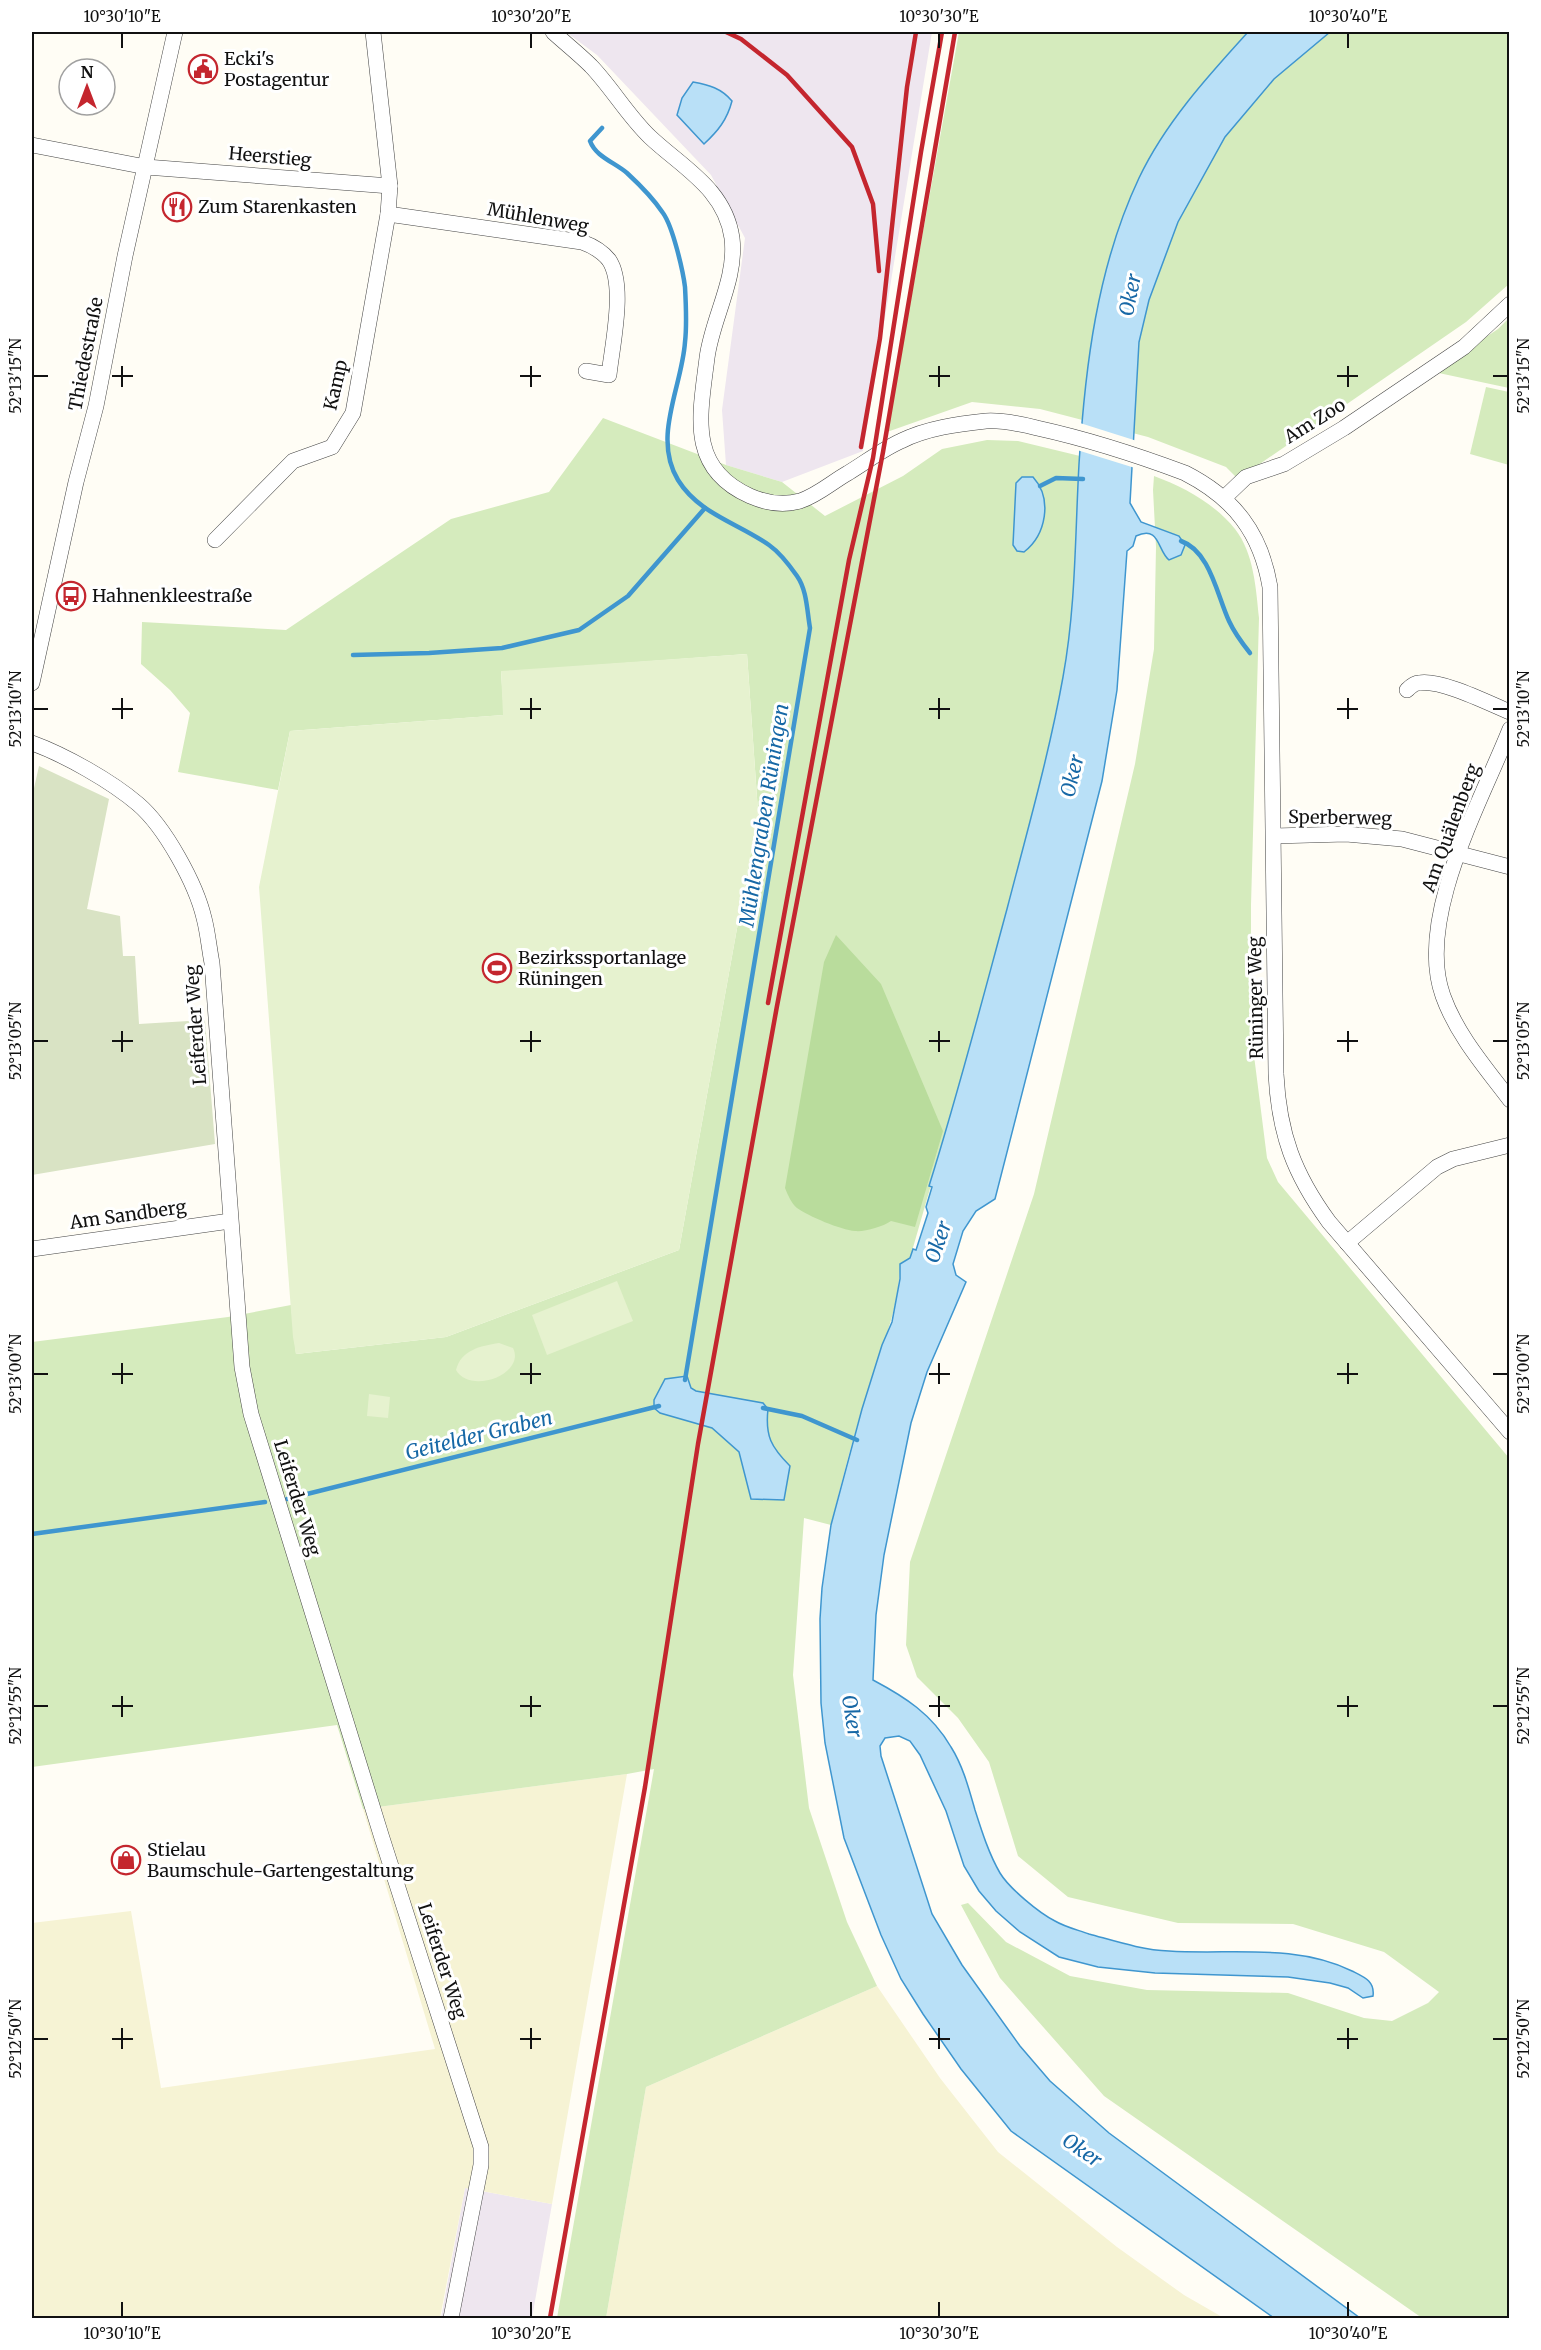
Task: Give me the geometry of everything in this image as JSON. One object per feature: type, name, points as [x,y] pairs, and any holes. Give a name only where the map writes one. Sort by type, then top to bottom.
[{"type":"street","name":"Thiedestraße","points":[[32,683],[36,651],[94,416],[125,256],[175,32]]},
{"type":"street","points":[[373,32],[390,186],[387,214]]},
{"type":"street","name":"Rüninger Weg","points":[[553,32],[590,66],[650,136],[710,188],[722,207],[732,240],[732,263],[708,346],[699,422],[710,464],[720,477],[737,490],[778,505],[799,501],[815,494],[899,442],[919,433],[989,421],[1019,424],[1060,433],[1156,462],[1194,477],[1224,498],[1245,522],[1266,563],[1270,587],[1276,1074],[1280,1115],[1288,1151],[1305,1188],[1347,1243],[1509,1432]]},
{"type":"street","name":"Heerstieg","points":[[32,145],[146,167],[390,186]]},
{"type":"street","name":"Mühlenweg","points":[[387,214],[582,242],[603,254],[614,272],[617,288],[609,375],[586,371]]},
{"type":"street","name":"Kamp","points":[[215,540],[293,461],[332,447],[353,413],[387,214]]},
{"type":"street","name":"Am Zoo","points":[[1224,498],[1246,477],[1284,464],[1344,428],[1464,347],[1509,304]]},
{"type":"street","points":[[1407,690],[1418,682],[1436,684],[1460,691],[1509,712]]},
{"type":"street","name":"Am Quälenberg","points":[[1509,729],[1450,879],[1437,929],[1436,961],[1442,994],[1458,1030],[1509,1100]]},
{"type":"street","name":"Leiferder Weg","points":[[32,742],[56,752],[139,805],[162,833],[184,866],[204,916],[212,963],[242,1367],[251,1414],[382,1838],[481,2147],[481,2165],[451,2319]]},
{"type":"street","name":"Sperberweg","points":[[1274,836],[1374,836],[1402,839],[1509,867]]},
{"type":"street","points":[[1347,1243],[1437,1167],[1454,1159],[1509,1145]]},
{"type":"street","name":"Am Sandberg","points":[[32,1249],[230,1221]]},
{"type":"shaded area","points":[[566,32],[932,32],[863,451],[782,482],[726,465],[722,410],[745,238],[711,175],[597,55]]},
{"type":"shaded area","points":[[627,1774],[552,2204],[465,2188],[440,2318],[32,2318],[32,1923],[131,1911],[161,2088],[435,2049],[363,1809]]},
{"type":"shaded area","points":[[877,1986],[940,2078],[998,2152],[1117,2247],[1184,2295],[1224,2318],[606,2318],[646,2087]]},
{"type":"shaded area","points":[[465,2188],[552,2204],[532,2318],[441,2318]]},
{"type":"green space","points":[[959,32],[1509,32],[1509,284],[1466,322],[1238,479],[1226,467],[1148,437],[1040,409],[972,402],[887,432]]},
{"type":"green space","points":[[1509,318],[1509,388],[1434,372],[1498,329]]},
{"type":"green space","points":[[1486,387],[1509,392],[1509,465],[1470,454]]},
{"type":"green space","points":[[603,418],[726,465],[782,482],[825,516],[903,476],[942,449],[987,440],[1018,441],[1080,456],[1072,617],[1063,678],[1041,780],[963,1074],[910,1258],[900,1264],[897,1297],[858,1422],[831,1525],[804,1518],[793,1675],[809,1808],[847,1922],[877,1986],[646,2087],[606,2318],[557,2318],[654,1769],[363,1809],[337,1725],[32,1767],[32,1342],[228,1317],[291,1305],[296,1354],[446,1337],[679,1250],[758,812],[747,654],[501,672],[504,715],[290,731],[278,790],[178,772],[190,713],[170,690],[141,664],[142,622],[286,630],[451,519],[549,492]]},
{"type":"green space","points":[[1154,476],[1198,497],[1227,520],[1246,549],[1255,583],[1259,618],[1251,905],[1251,1032],[1267,1158],[1278,1182],[1509,1458],[1509,2318],[1422,2318],[1104,2096],[1000,1978],[961,1905],[968,1903],[1006,1942],[1070,1976],[1147,1990],[1288,1993],[1364,2018],[1392,2021],[1428,2003],[1439,1992],[1384,1952],[1293,1924],[1178,1923],[1068,1897],[1018,1856],[989,1762],[958,1718],[917,1677],[906,1645],[910,1562],[1034,1194],[1135,764],[1154,649],[1156,547]]},
{"type":"green space","name":"Bezirkssportanlage Rüningen","points":[[747,654],[758,812],[679,1250],[446,1337],[296,1354],[259,887],[290,731],[503,715],[501,671]]},
{"type":"green space","points":[[39,766],[109,799],[87,909],[120,916],[123,956],[135,956],[139,1024],[205,1020],[215,1144],[32,1175],[32,797]]},
{"type":"green space","points":[[836,935],[881,984],[943,1131],[915,1227],[891,1221],[864,1231],[842,1228],[816,1219],[797,1208],[785,1188],[824,962]]},
{"type":"green space","points":[[617,1281],[633,1321],[547,1355],[532,1315]]},
{"type":"green space","points":[[499,1343],[513,1348],[515,1357],[512,1366],[504,1373],[484,1381],[473,1381],[463,1377],[456,1370],[467,1353]]},
{"type":"green space","points":[[369,1394],[390,1397],[388,1418],[367,1416]]},
{"type":"water","name":"Oker","points":[[1248,32],[1330,32],[1274,79],[1225,137],[1178,222],[1149,300],[1139,342],[1130,503],[1141,522],[1179,536],[1185,545],[1181,555],[1169,560],[1154,536],[1144,533],[1136,536],[1133,546],[1127,551],[1117,690],[1102,781],[995,1199],[976,1211],[963,1231],[953,1264],[956,1275],[966,1282],[927,1372],[911,1423],[884,1555],[876,1615],[873,1680],[917,1708],[944,1735],[962,1770],[986,1843],[1000,1873],[1017,1893],[1048,1917],[1089,1934],[1149,1949],[1285,1953],[1308,1957],[1330,1962],[1352,1971],[1370,1983],[1373,1996],[1363,1998],[1348,1988],[1288,1977],[1155,1973],[1098,1967],[1059,1957],[1020,1932],[996,1911],[979,1891],[964,1866],[946,1811],[920,1755],[910,1741],[899,1736],[885,1738],[880,1746],[881,1756],[932,1914],[962,1965],[1020,2046],[1050,2081],[1109,2133],[1360,2318],[1274,2318],[1011,2131],[961,2069],[923,2014],[901,1979],[881,1935],[844,1838],[825,1743],[821,1703],[820,1619],[831,1525],[862,1409],[882,1345],[892,1322],[900,1279],[900,1264],[910,1258],[913,1249],[916,1250],[928,1213],[926,1207],[932,1187],[929,1186],[1007,909],[1057,706],[1070,624],[1085,391],[1103,282],[1125,212],[1139,178],[1161,138],[1188,101]]},
{"type":"water","points":[[693,82],[714,88],[724,93],[732,101],[721,125],[704,144],[677,115],[682,98]]},
{"type":"water","points":[[1022,477],[1033,477],[1039,486],[1045,506],[1042,527],[1038,536],[1024,552],[1017,551],[1013,545],[1016,483]]},
{"type":"water","points":[[687,1376],[691,1388],[696,1391],[763,1403],[768,1409],[771,1440],[778,1453],[790,1466],[784,1500],[751,1499],[739,1452],[712,1428],[660,1413],[654,1408],[654,1400],[665,1379]]},
{"type":"pier","points":[[1080,423],[1137,441],[1135,468],[1077,450]]},
{"type":"waterway","name":"Mühlengraben Rüningen","points":[[602,128],[590,141],[593,147],[627,173],[659,207],[670,228],[682,271],[685,287],[686,335],[668,429],[671,464],[678,480],[697,501],[708,510],[757,537],[784,559],[803,588],[810,628],[685,1380]]},
{"type":"waterway","points":[[1040,486],[1056,478],[1083,479]]},
{"type":"waterway","points":[[353,655],[502,648],[579,630],[628,596],[705,508]]},
{"type":"waterway","points":[[1181,541],[1191,546],[1206,564],[1231,625],[1250,653]]},
{"type":"waterway","name":"Geitelder Graben","points":[[287,1499],[659,1406]]},
{"type":"waterway","name":"Mühlengraben Rüningen","points":[[763,1408],[802,1416],[857,1440]]},
{"type":"waterway","name":"Geitelder Graben","points":[[32,1534],[265,1502]]},
{"type":"railway","points":[[726,32],[741,39],[787,75],[852,147],[873,204],[879,271]]},
{"type":"railway","points":[[861,447],[880,338],[907,87],[916,32]]},
{"type":"railway","points":[[768,1003],[849,560],[873,458],[942,32]]},
{"type":"railway","points":[[550,2318],[645,1787],[698,1444],[777,1006],[883,452],[955,32]]},
{"type":"place","name":"Ecki's Postagentur","points":[[203,69]]},
{"type":"place","name":"Zum Starenkasten","points":[[177,207]]},
{"type":"place","name":"Hahnenkleestraße","points":[[71,596]]},
{"type":"place","name":"Bezirkssportanlage Rüningen","points":[[497,968]]},
{"type":"place","name":"Stielau Baumschule-Gartengestaltung","points":[[126,1860]]}]
